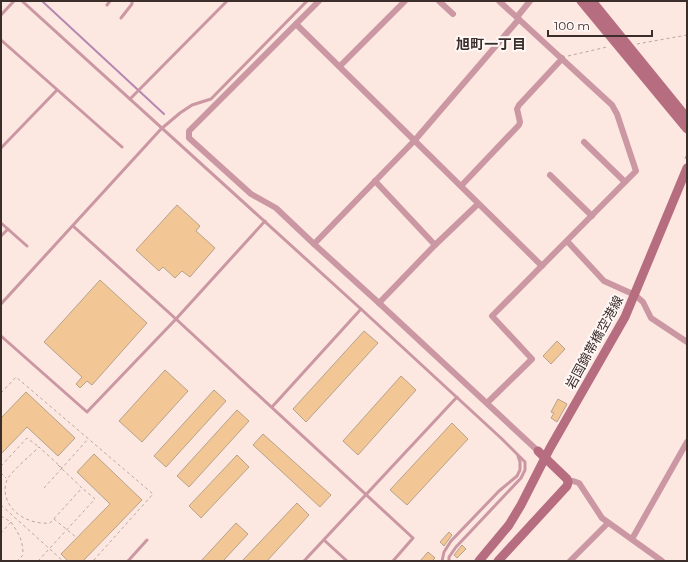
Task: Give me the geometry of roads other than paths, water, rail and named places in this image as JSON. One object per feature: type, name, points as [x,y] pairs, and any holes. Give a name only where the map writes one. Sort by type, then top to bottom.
[{"type":"street","points":[[319,1],[190,131],[189,138],[251,194],[276,208],[487,403],[567,479],[568,482]]},
{"type":"street","points":[[340,66],[404,1]]},
{"type":"street","points":[[440,1],[453,14]]},
{"type":"street","points":[[487,403],[532,360],[492,316],[636,171],[618,114],[612,105],[499,1]]},
{"type":"street","points":[[314,244],[415,140],[518,18],[530,1]]},
{"type":"street","points":[[581,1],[687,129]]},
{"type":"street","points":[[592,1],[687,118]]},
{"type":"street","points":[[296,24],[542,266]]},
{"type":"street","points":[[461,186],[519,125],[520,122],[517,109],[519,105],[562,58]]},
{"type":"street","points":[[584,142],[625,182]]},
{"type":"street","name":"岩国錦帯橋空港線","points":[[480,561],[509,525],[521,505],[562,425],[625,317],[687,168]]},
{"type":"street","points":[[550,175],[592,216]]},
{"type":"street","points":[[375,181],[435,245]]},
{"type":"street","points":[[379,303],[435,245],[478,204]]},
{"type":"street","points":[[567,241],[604,281],[634,295],[643,302],[651,318],[687,342]]},
{"type":"street","points":[[632,539],[687,442]]},
{"type":"street","points":[[568,482],[573,481],[579,483],[602,518],[662,561]]},
{"type":"street","points":[[498,561],[567,486],[568,482]]},
{"type":"street","points":[[570,561],[608,523]]},
{"type":"lane","points":[[1,15],[14,1]]},
{"type":"lane","points":[[22,1],[265,221],[457,397],[525,462],[525,470],[521,478],[456,547],[449,557],[449,561]]},
{"type":"lane","points":[[107,5],[110,1]]},
{"type":"lane","points":[[121,18],[132,4],[132,1]]},
{"type":"lane","points":[[130,99],[227,1]]},
{"type":"lane","points":[[1,304],[162,129],[180,113],[192,106],[211,99],[307,1]]},
{"type":"lane","points":[[1,40],[122,147]]},
{"type":"lane","points":[[1,148],[58,90]]},
{"type":"lane","points":[[1,336],[87,412],[176,319],[265,221]]},
{"type":"lane","points":[[1,223],[27,246]]},
{"type":"lane","points":[[73,226],[414,538],[393,561]]},
{"type":"lane","points":[[1,236],[8,229]]},
{"type":"lane","points":[[272,407],[361,309]]},
{"type":"lane","points":[[304,561],[457,397]]},
{"type":"lane","points":[[442,561],[444,552],[451,541],[499,491],[517,476],[520,470],[518,455]]},
{"type":"lane","points":[[128,561],[148,540]]},
{"type":"lane","points":[[324,540],[347,561]]},
{"type":"waterway","points":[[42,1],[164,114]]},
{"type":"district","name":"旭町一丁目","points":[[491,44]]}]
